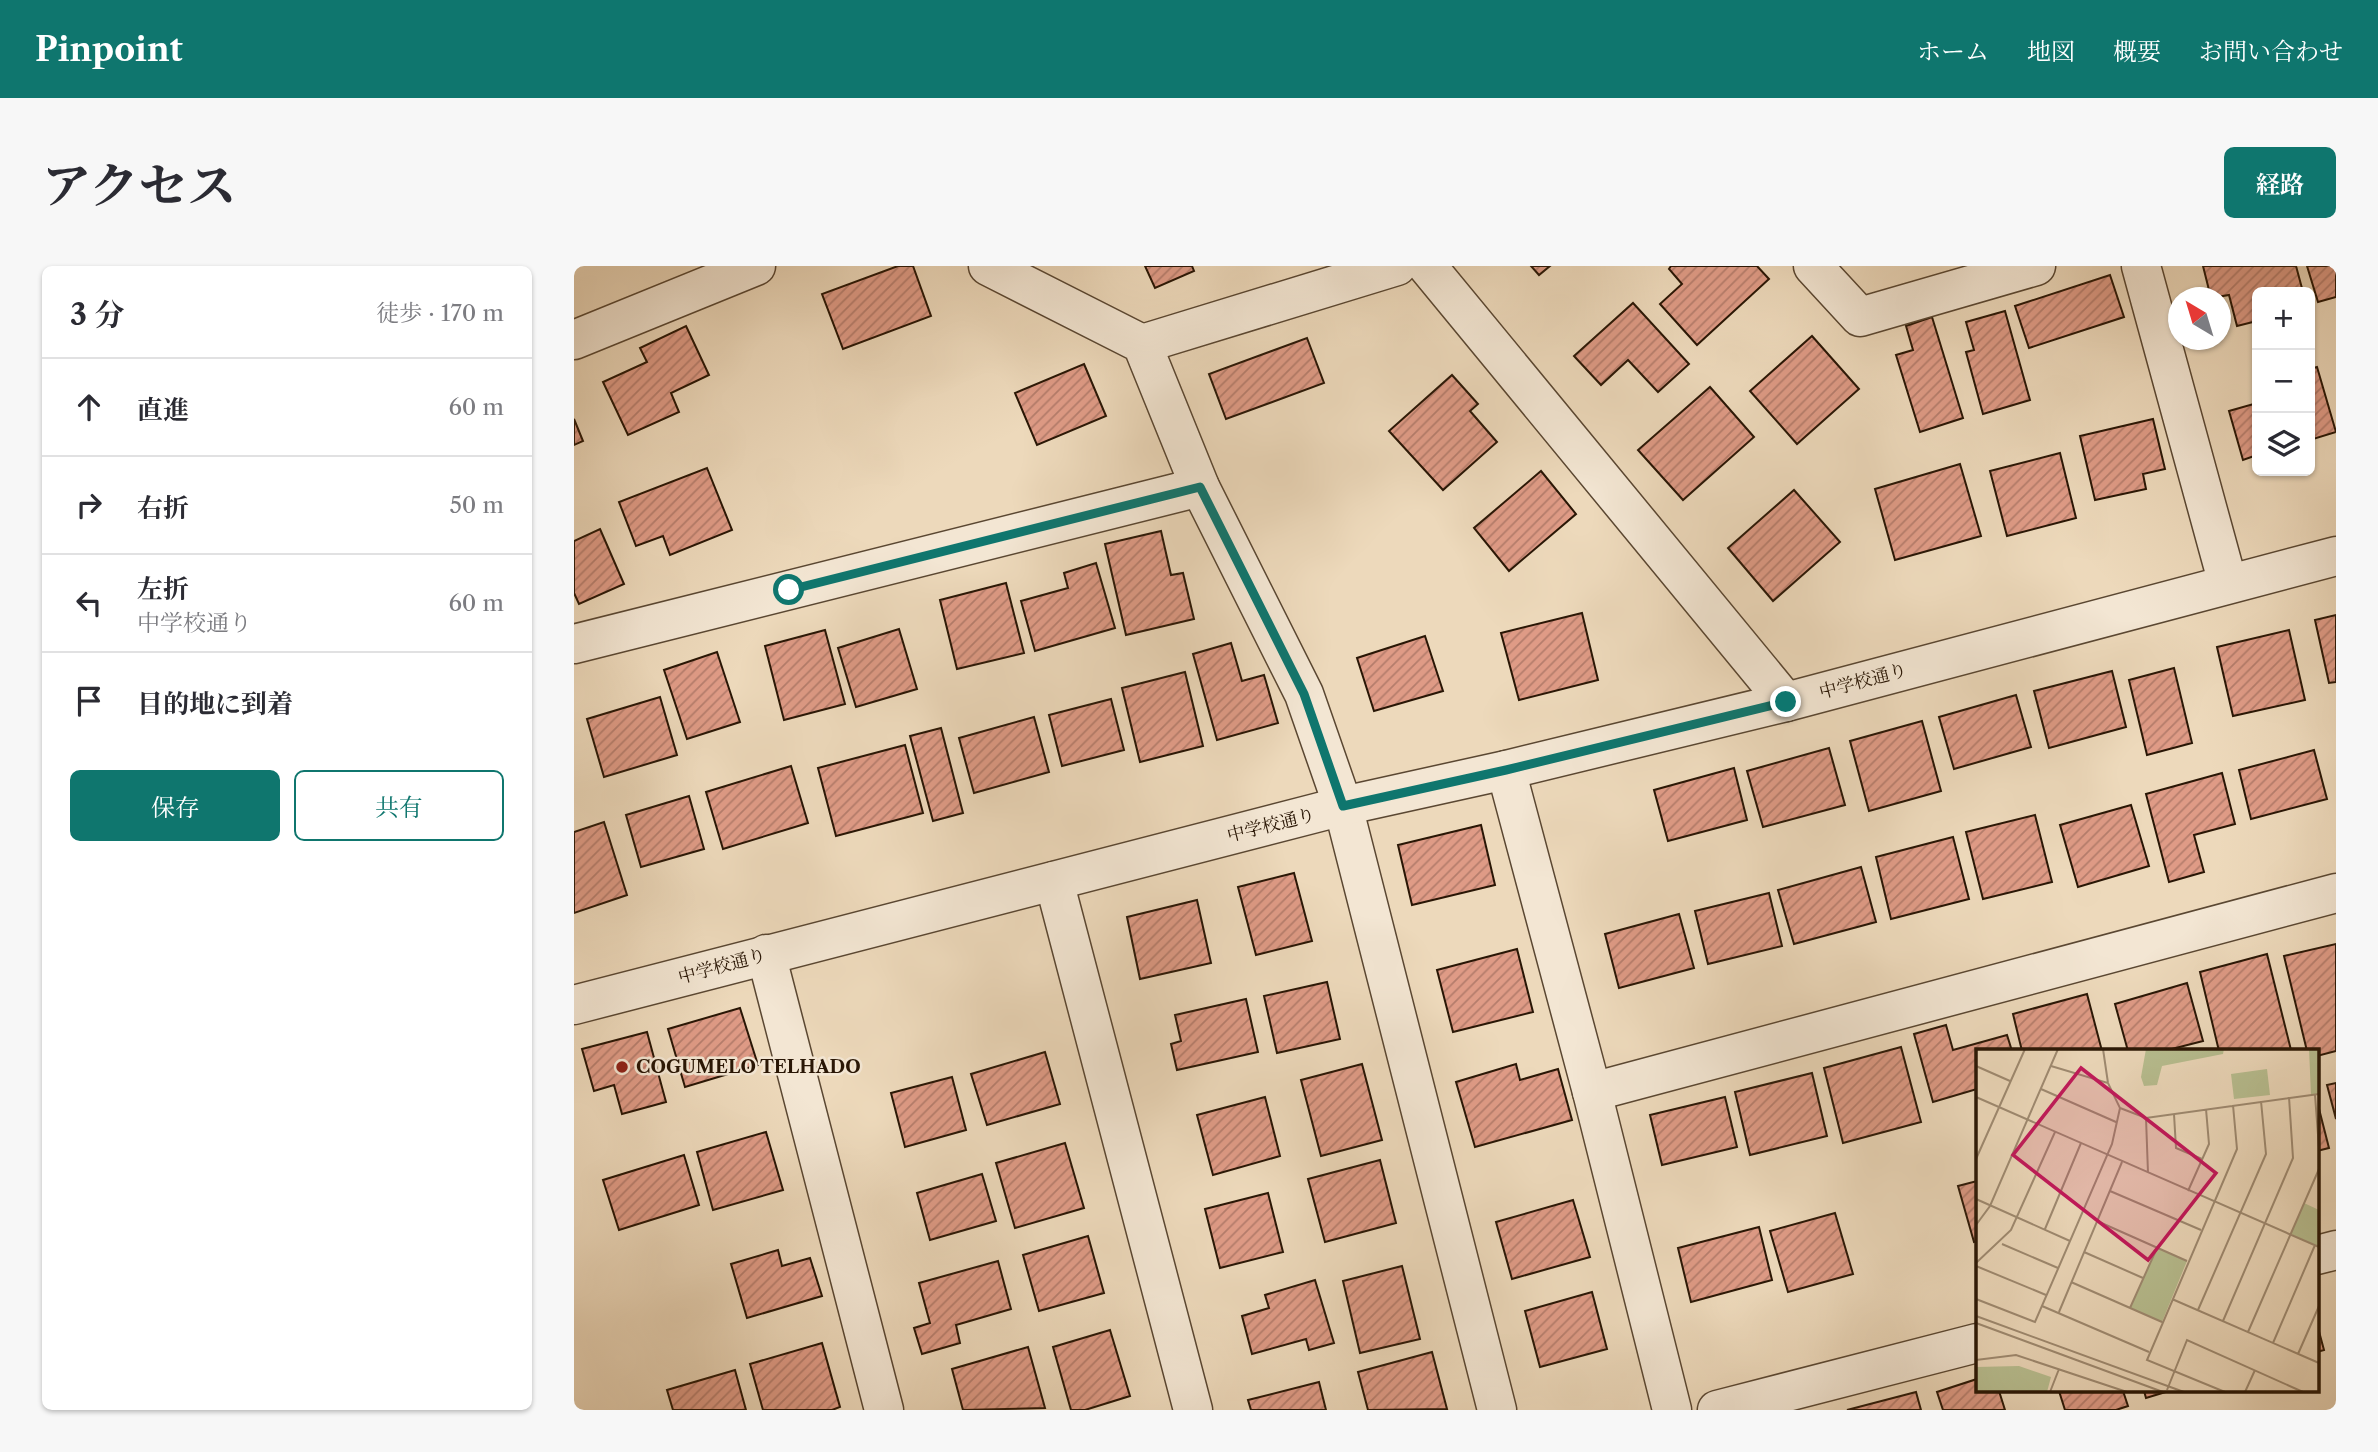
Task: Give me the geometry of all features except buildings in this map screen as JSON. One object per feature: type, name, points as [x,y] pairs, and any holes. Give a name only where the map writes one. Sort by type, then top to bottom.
[{"type":"street","points":[[574,340],[756,266]]},
{"type":"street","points":[[988,266],[1142,344],[1200,487],[1304,694],[1343,806],[1497,1410]]},
{"type":"street","points":[[1142,344],[1397,266]]},
{"type":"street","points":[[1427,266],[1786,702]]},
{"type":"street","points":[[1813,266],[1860,317],[2036,266]]},
{"type":"street","points":[[2141,266],[2228,584]]},
{"type":"street","points":[[574,644],[1200,487]]},
{"type":"street","name":"中学校通り","points":[[574,1004],[1343,806],[1506,770],[1786,702],[2336,556]]},
{"type":"street","points":[[1506,770],[1592,1092],[1672,1410]]},
{"type":"street","points":[[1054,881],[1193,1410]]},
{"type":"street","points":[[1592,1092],[2336,893]]},
{"type":"street","points":[[766,954],[884,1410]]},
{"type":"street","points":[[1717,1410],[1976,1343]]},
{"type":"place","name":"COGUMELO TELHADO","points":[[622,1067]]},
{"type":"route","points":[[789,590],[1200,487],[1304,694],[1343,806],[1506,770],[1786,702]]}]
